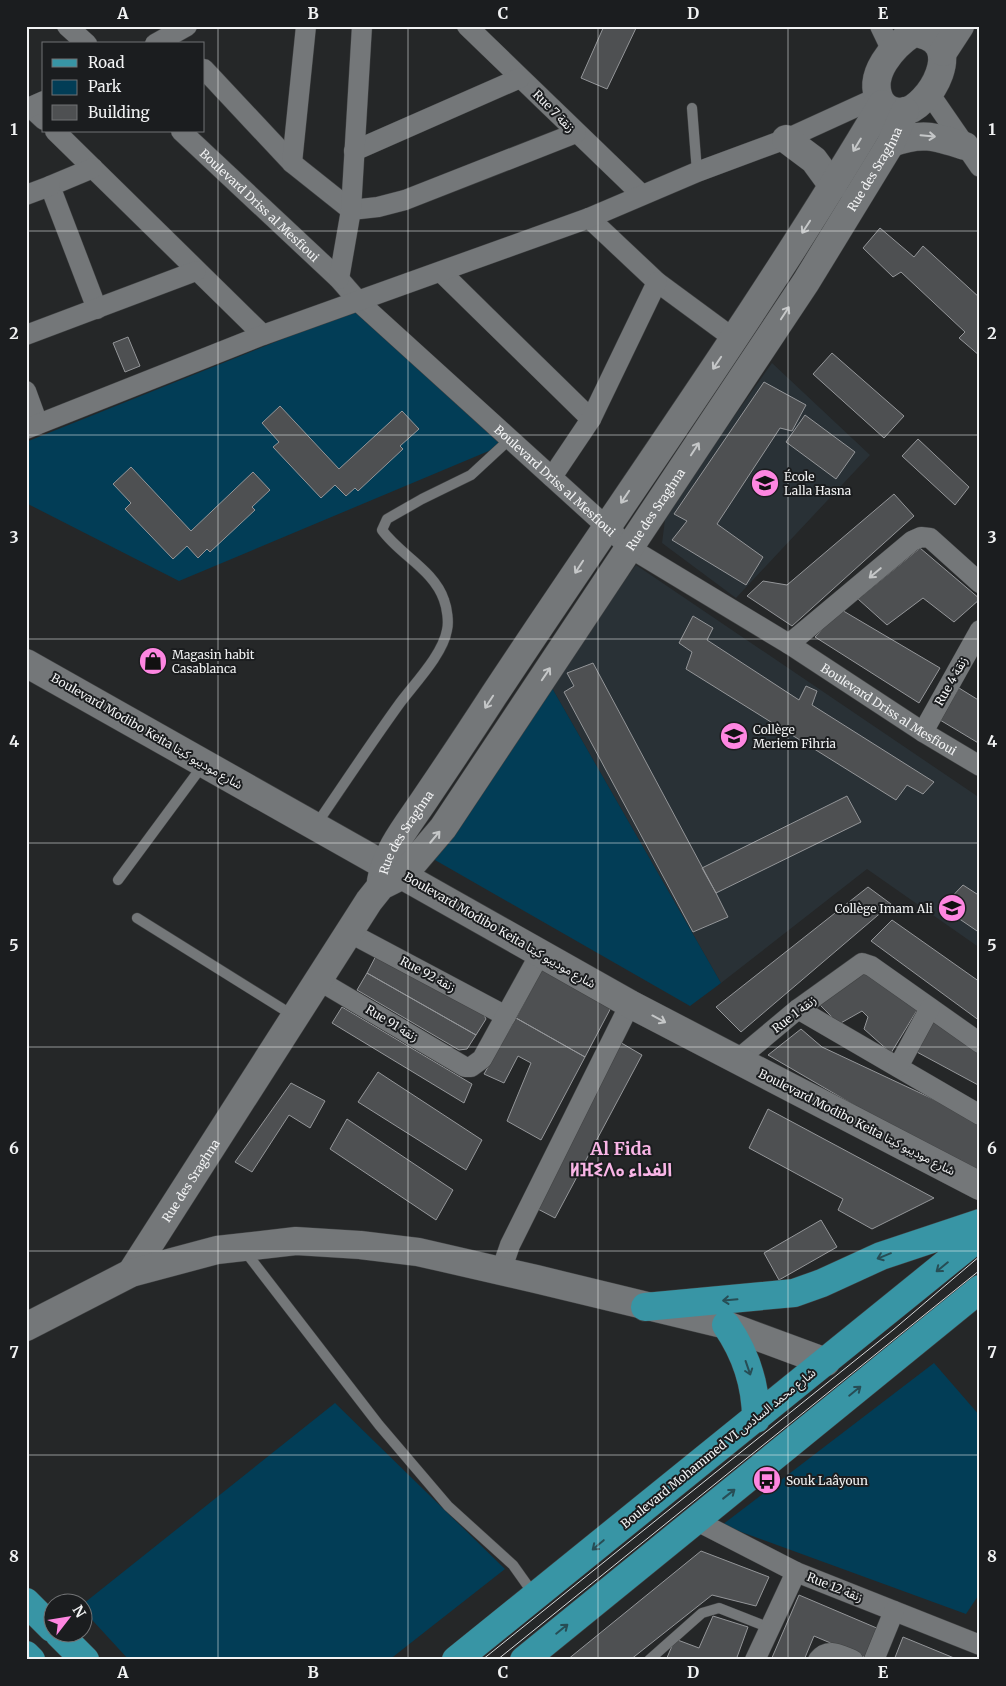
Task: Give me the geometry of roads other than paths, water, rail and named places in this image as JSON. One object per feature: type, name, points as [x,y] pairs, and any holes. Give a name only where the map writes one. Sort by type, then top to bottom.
[{"type":"main road","points":[[645,1307],[794,1293],[822,1283],[881,1256],[980,1223]]},
{"type":"main road","name":"Boulevard Mohammed VI شارع محمد السادس","points":[[456,1660],[980,1236]]},
{"type":"main road","points":[[524,1660],[980,1289]]},
{"type":"main road","points":[[726,1325],[737,1341],[752,1379],[756,1399],[756,1419]]},
{"type":"main road","points":[[26,1602],[42,1618]]},
{"type":"main road","points":[[69,1644],[85,1660]]},
{"type":"main road","points":[[26,1655],[31,1660]]},
{"type":"street","points":[[68,26],[85,42]]},
{"type":"street","points":[[292,163],[306,26]]},
{"type":"street","points":[[339,279],[351,210],[362,26]]},
{"type":"street","name":"Rue 7 زنقة","points":[[467,26],[642,195]]},
{"type":"street","points":[[880,26],[892,51]]},
{"type":"street","points":[[26,390],[32,426],[264,336],[442,273],[589,218],[697,172],[786,139],[888,104],[921,103],[929,93],[939,71],[943,52],[960,26]]},
{"type":"street","points":[[888,104],[875,91],[878,77],[892,51],[915,30],[938,42],[943,52]]},
{"type":"street","points":[[205,70],[292,163],[351,210],[378,207],[405,200],[576,133]]},
{"type":"street","points":[[354,151],[520,78]]},
{"type":"street","points":[[929,93],[972,156]]},
{"type":"street","name":"Rue des Sraghna","points":[[389,875],[442,828],[806,282],[891,143],[888,104]]},
{"type":"street","name":"Rue des Sraghna","points":[[131,1273],[294,1016],[389,875],[606,526],[888,104]]},
{"type":"street","points":[[56,132],[196,272],[264,336]]},
{"type":"street","name":"Boulevard Driss al Mesfioui","points":[[183,132],[339,279],[359,302],[630,548],[789,644],[923,732],[980,766]]},
{"type":"street","points":[[891,143],[916,135],[927,135],[972,156]]},
{"type":"street","points":[[786,139],[814,160],[833,186]]},
{"type":"street","points":[[26,195],[93,168]]},
{"type":"street","points":[[50,186],[97,309]]},
{"type":"street","points":[[589,218],[657,282],[733,338]]},
{"type":"street","points":[[26,335],[196,272]]},
{"type":"street","points":[[442,273],[592,419]]},
{"type":"street","points":[[552,477],[592,419],[657,282]]},
{"type":"street","points":[[789,644],[912,541],[921,537],[930,538],[980,583]]},
{"type":"street","name":"Rue 4 زنقة","points":[[923,732],[980,630]]},
{"type":"street","name":"Boulevard Modibo Keita شارع موديبو كيتا","points":[[26,663],[315,826],[389,875],[540,952],[630,1004],[980,1186]]},
{"type":"street","name":"Rue 92 زنقة","points":[[350,933],[506,1016]]},
{"type":"street","points":[[506,1016],[540,952]]},
{"type":"street","name":"Rue 1 زنقة","points":[[737,1060],[798,1009],[862,963],[871,966],[930,1008]]},
{"type":"street","name":"Rue 91 زنقة","points":[[318,980],[465,1067],[471,1067],[482,1059],[506,1016]]},
{"type":"street","points":[[501,1271],[510,1245],[630,1004]]},
{"type":"street","points":[[898,1067],[930,1008],[980,1043]]},
{"type":"street","points":[[798,1009],[980,1114]]},
{"type":"street","points":[[26,1327],[131,1273],[217,1250],[296,1241],[360,1245],[418,1252],[726,1325],[826,1362]]},
{"type":"street","name":"Rue 12 زنقة","points":[[695,1520],[796,1572],[980,1645]]},
{"type":"street","points":[[755,1660],[796,1572]]},
{"type":"street","points":[[874,1660],[894,1611]]},
{"type":"street","points":[[818,1660],[823,1653],[833,1652],[853,1660]]},
{"type":"lane","points":[[692,108],[697,172]]},
{"type":"lane","points":[[315,826],[372,742],[439,652],[448,630],[445,602],[439,588],[425,572],[395,547],[382,530],[383,523],[422,499],[471,475],[510,440]]},
{"type":"lane","points":[[118,880],[204,765]]},
{"type":"lane","points":[[137,918],[294,1016]]},
{"type":"lane","points":[[242,1247],[379,1425],[448,1506],[513,1565],[535,1596]]},
{"type":"lane","points":[[649,1660],[702,1613],[712,1609],[719,1608],[770,1628]]},
{"type":"tram line","points":[[482,1660],[893,1330],[980,1256]]},
{"type":"tram line","points":[[497,1660],[980,1270]]},
{"type":"place","name":"École Lalla Hasna","points":[[765,483]]},
{"type":"place","name":"Magasin habit Casablanca","points":[[153,661]]},
{"type":"place","name":"Collège Meriem Fihria","points":[[734,736]]},
{"type":"place","name":"Collège Imam Ali","points":[[952,908]]},
{"type":"place","name":"Souk Laâyoun","points":[[767,1480]]},
{"type":"district","name":"Al Fida ⵍⴼⵉⴷⴰ الفداء","points":[[621,1158]]}]
